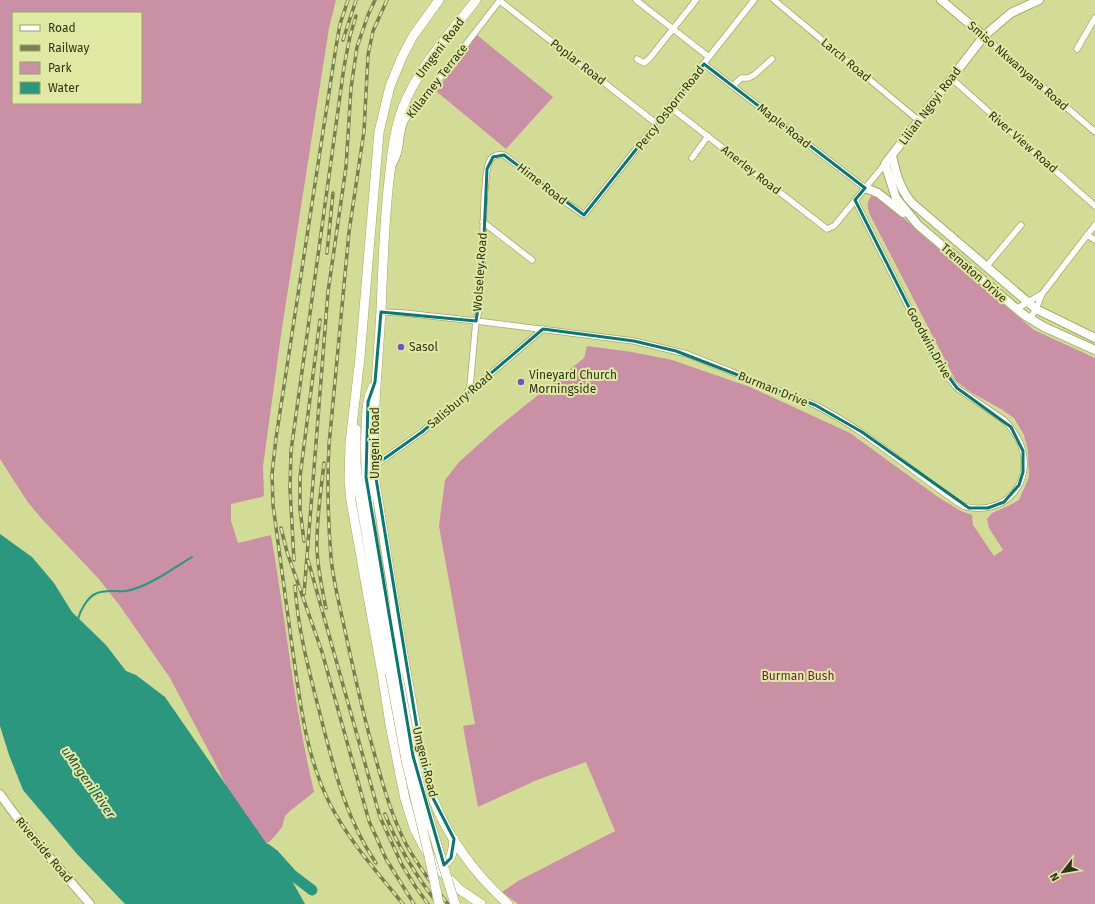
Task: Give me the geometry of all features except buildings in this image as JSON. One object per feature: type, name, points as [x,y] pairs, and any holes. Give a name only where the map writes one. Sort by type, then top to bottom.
[{"type":"main road","name":"Umgeni Road","points":[[439,0],[413,36],[395,72],[384,108],[379,132],[357,393],[350,443],[349,480],[351,501],[391,732],[405,799],[414,828],[426,851],[439,869],[459,889],[481,904]]},
{"type":"main road","name":"Umgeni Road","points":[[476,0],[419,74],[410,89],[402,108],[397,129],[390,170],[375,382],[374,466],[376,490],[405,669],[422,758],[433,798],[454,839],[482,879],[508,904]]},
{"type":"main road","points":[[375,382],[370,392],[368,402],[365,445],[366,477],[406,760],[439,904]]},
{"type":"main road","points":[[357,393],[356,463],[358,485],[394,674],[422,796],[455,904]]},
{"type":"main road","points":[[439,869],[451,858],[454,839]]},
{"type":"street","name":"Killarney Terrace","points":[[390,170],[397,160],[403,129],[407,118],[500,0]]},
{"type":"street","name":"Poplar Road","points":[[500,0],[657,124]]},
{"type":"street","points":[[636,0],[709,57]]},
{"type":"street","points":[[638,59],[642,62],[647,62],[696,0]]},
{"type":"street","name":"Percy Osborn Road","points":[[584,215],[754,0]]},
{"type":"street","name":"Larch Road","points":[[774,0],[918,120]]},
{"type":"street","name":"Smiso Nkwanyana Road","points":[[941,0],[1095,132]]},
{"type":"street","name":"Lilian Ngoyi Road","points":[[834,226],[892,156],[918,120],[984,36],[1011,13],[1039,0]]},
{"type":"street","points":[[1078,49],[1095,18]]},
{"type":"street","points":[[733,86],[741,78],[748,78],[754,75],[772,59]]},
{"type":"street","name":"Maple Road","points":[[704,64],[865,188]]},
{"type":"street","name":"River View Road","points":[[951,78],[1095,206]]},
{"type":"street","name":"Anerley Road","points":[[670,107],[825,228],[829,229],[834,226]]},
{"type":"street","points":[[692,158],[708,136]]},
{"type":"street","name":"Hime Road","points":[[499,154],[504,155],[513,161],[584,215]]},
{"type":"street","name":"Wolseley Road","points":[[467,394],[470,386],[476,321],[482,282],[487,169],[493,157],[499,154]]},
{"type":"street","name":"Trematon Drive","points":[[892,156],[903,191],[907,198],[920,210],[1036,309],[1095,338]]},
{"type":"street","name":"Trematon Drive","points":[[885,164],[896,198],[915,221],[959,260],[1016,309],[1030,319],[1095,350]]},
{"type":"street","points":[[865,188],[878,193],[915,221]]},
{"type":"street","name":"Goodwin Drive","points":[[855,200],[941,369],[957,388],[1004,420],[1011,427],[1020,443],[1024,462],[1019,485],[1012,495],[1004,502],[988,508],[977,509]]},
{"type":"street","points":[[915,221],[910,212],[912,210],[920,210]]},
{"type":"street","points":[[484,222],[532,260]]},
{"type":"street","points":[[986,267],[1021,225]]},
{"type":"street","points":[[1030,319],[1042,294],[1095,225]]},
{"type":"street","points":[[1087,235],[1095,240]]},
{"type":"street","points":[[959,260],[966,250]]},
{"type":"street","points":[[1016,309],[1042,294]]},
{"type":"street","name":"Burman Drive","points":[[381,312],[476,321],[543,329],[568,334],[634,341],[676,351],[832,413],[862,432],[963,506],[977,509]]},
{"type":"street","name":"Salisbury Road","points":[[374,466],[422,432],[543,329]]},
{"type":"street","name":"Riverside Road","points":[[0,794],[35,841],[90,904]]},
{"type":"highlighted area","points":[[704,64],[865,188],[855,200],[934,357],[957,388],[1011,427],[1023,451],[1023,472],[1019,485],[1004,502],[988,508],[969,508],[862,432],[815,405],[676,351],[634,341],[543,329],[422,432],[374,466],[422,758],[433,798],[454,839],[451,858],[444,865],[413,756],[366,477],[368,402],[375,382],[381,312],[476,321],[482,282],[487,169],[493,157],[504,155],[584,215]]},
{"type":"green space","points":[[0,0],[336,0],[329,28],[282,328],[263,466],[264,495],[262,497],[231,504],[231,521],[238,543],[271,535],[301,728],[314,792],[285,816],[282,827],[269,842],[264,844],[241,816],[170,678],[120,606],[98,578],[41,518],[27,501],[0,459]]},
{"type":"green space","points":[[477,35],[553,97],[506,149],[436,91]]},
{"type":"green space","name":"Burman Bush","points":[[872,195],[878,195],[928,240],[1034,330],[1095,358],[1095,904],[518,904],[502,892],[518,881],[615,831],[586,762],[537,780],[478,807],[463,726],[475,724],[439,526],[445,480],[459,462],[497,428],[584,358],[587,346],[632,352],[672,360],[750,387],[850,433],[938,497],[961,511],[972,515],[973,525],[994,556],[1003,550],[989,528],[987,519],[992,513],[1019,500],[1029,477],[1028,451],[1024,435],[1014,418],[972,393],[956,381],[870,215],[868,205]]},
{"type":"water","name":"uMngeni River","points":[[0,534],[32,557],[54,583],[72,612],[106,645],[126,671],[136,675],[165,697],[291,879],[305,904],[125,904],[77,854],[23,790],[9,755],[0,726]]},
{"type":"waterway","points":[[78,619],[84,605],[89,598],[95,594],[106,591],[126,591],[143,586],[192,557]]},
{"type":"waterway","points":[[266,849],[274,855],[291,874],[312,890]]},
{"type":"railway","points":[[348,0],[340,24],[336,47],[276,438],[272,474],[273,505],[301,707],[309,747],[315,766],[330,804],[346,831],[403,904]]},
{"type":"railway","points":[[343,40],[356,0]]},
{"type":"railway","points":[[304,594],[328,292],[346,167],[351,88],[357,47],[375,0]]},
{"type":"railway","points":[[387,0],[373,31],[368,55],[364,131],[349,232],[329,445],[328,487],[330,543],[335,583],[353,668],[366,724],[385,792],[406,844],[421,868],[448,904]]},
{"type":"railway","points":[[294,560],[290,489],[291,451],[344,67],[350,36],[356,16]]},
{"type":"railway","points":[[327,253],[333,193]]},
{"type":"railway","points":[[304,541],[300,509],[300,477],[320,320]]},
{"type":"railway","points":[[324,463],[318,517],[317,550],[319,572],[326,608]]},
{"type":"railway","points":[[281,528],[287,552],[322,652],[369,821],[386,859],[414,904]]},
{"type":"railway","points":[[308,560],[380,817],[402,865],[428,904]]},
{"type":"railway","points":[[295,586],[305,653],[336,775],[357,829],[376,863]]},
{"type":"railway","points":[[385,814],[408,861],[438,904]]},
{"type":"place","name":"Sasol","points":[[401,347]]},
{"type":"place","name":"Vineyard Church Morningside","points":[[521,382]]}]
